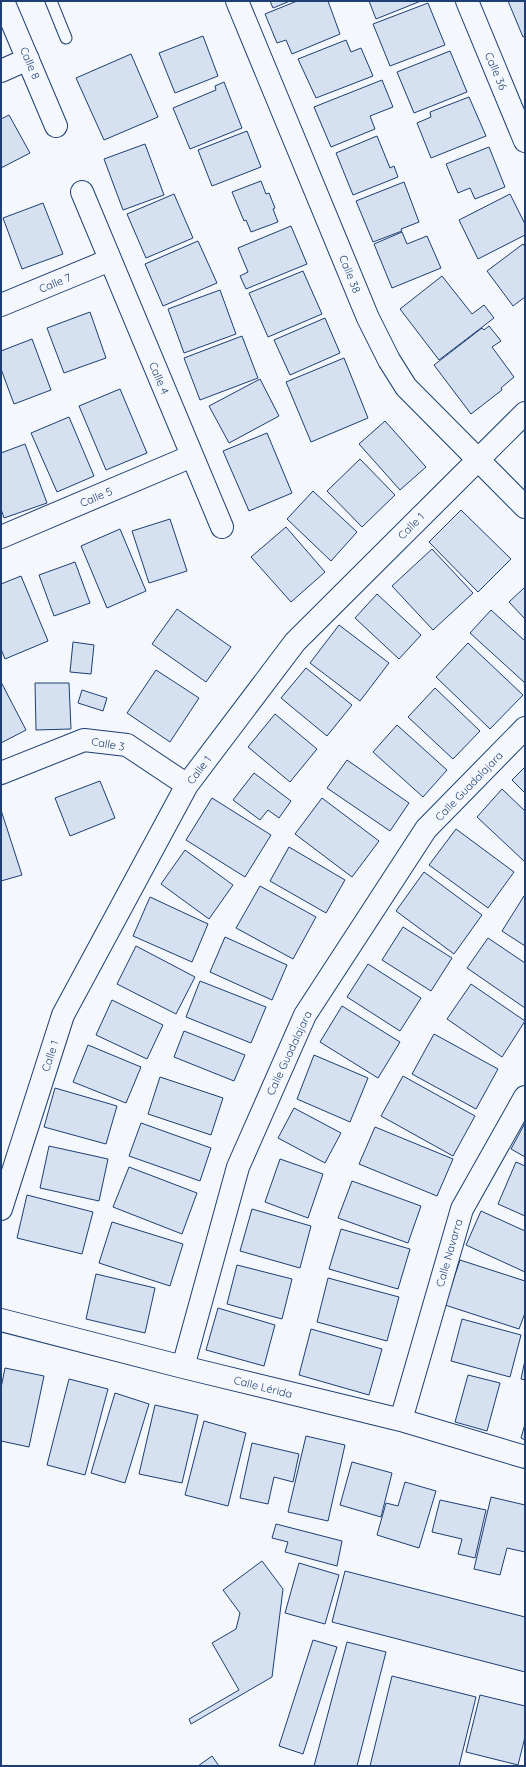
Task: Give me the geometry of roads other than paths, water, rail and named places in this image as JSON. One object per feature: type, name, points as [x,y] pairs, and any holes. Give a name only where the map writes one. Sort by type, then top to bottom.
[{"type":"street","name":"Calle 8","points":[[3,1],[56,126]]},
{"type":"street","name":"Calle 38","points":[[237,1],[368,318],[389,360],[406,387],[525,507]]},
{"type":"street","name":"Calle 36","points":[[467,1],[525,141]]},
{"type":"street","points":[[1,71],[28,60]]},
{"type":"street","name":"Calle 4","points":[[82,192],[222,527]]},
{"type":"street","name":"Calle 7","points":[[1,305],[110,260]]},
{"type":"street","name":"Calle 1","points":[[1,1209],[63,1015],[187,785],[295,642],[525,413]]},
{"type":"street","name":"Calle 5","points":[[1,537],[192,456]]},
{"type":"street","name":"Calle Guadalajara","points":[[183,1367],[238,1167],[305,1015],[426,829],[525,728]]},
{"type":"street","name":"Calle 3","points":[[1,773],[84,740],[127,745],[187,785]]},
{"type":"street","name":"Calle Navarra","points":[[401,1420],[462,1209],[525,1097]]},
{"type":"street","name":"Calle Lérida","points":[[1,1320],[183,1367],[401,1420],[525,1457]]},
{"type":"lane","points":[[51,1],[66,38]]}]
